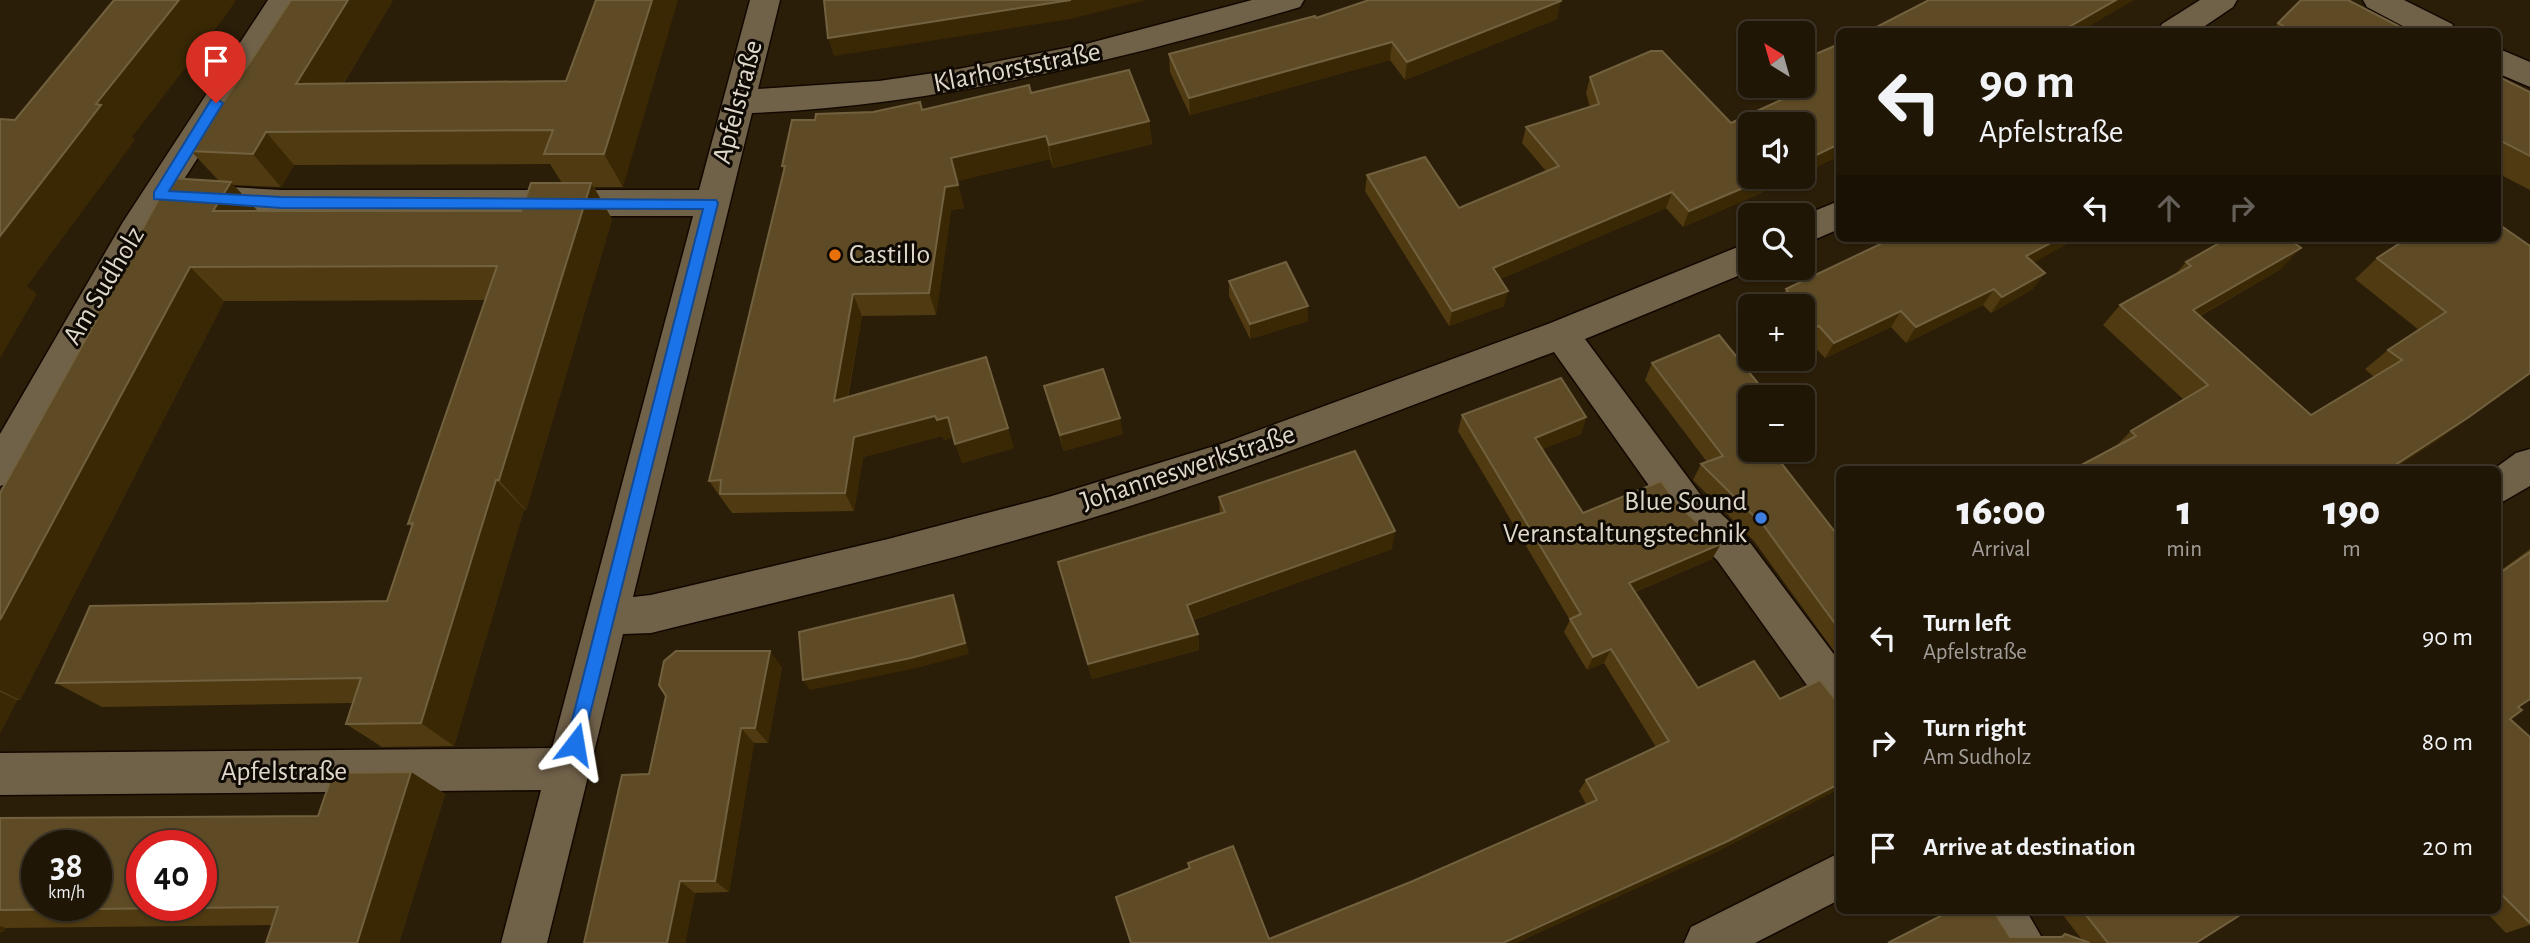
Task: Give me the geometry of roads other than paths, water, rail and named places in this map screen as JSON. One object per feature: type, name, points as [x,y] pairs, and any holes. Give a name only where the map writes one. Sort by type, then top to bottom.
[{"type":"street","name":"Am Sudholz","points":[[0,471],[63,353],[159,195],[284,0]]},
{"type":"street","name":"Apfelstraße","points":[[524,943],[765,0]]},
{"type":"street","name":"Klarhorststraße","points":[[739,102],[805,100],[996,75],[1161,37],[1289,0]]},
{"type":"street","points":[[2179,28],[2222,0]]},
{"type":"street","points":[[2378,0],[2433,28]]},
{"type":"street","points":[[2501,62],[2530,76]]},
{"type":"street","name":"Apfelstraße","points":[[159,195],[281,203],[711,203]]},
{"type":"street","points":[[1815,226],[1836,215]]},
{"type":"street","name":"Johanneswerkstraße","points":[[607,617],[651,614],[888,557],[1052,513],[1227,458],[1561,334],[1738,261]]},
{"type":"street","points":[[1561,334],[1686,506],[1731,548],[1836,691]]},
{"type":"street","points":[[2501,485],[2530,465]]},
{"type":"street","name":"Apfelstraße","points":[[0,774],[568,769]]},
{"type":"street","points":[[1707,943],[1836,878]]},
{"type":"street","points":[[2001,914],[2022,943]]},
{"type":"place","name":"Castillo","points":[[835,255]]},
{"type":"place","name":"Blue Sound Veranstaltungstechnik","points":[[1761,518]]}]
